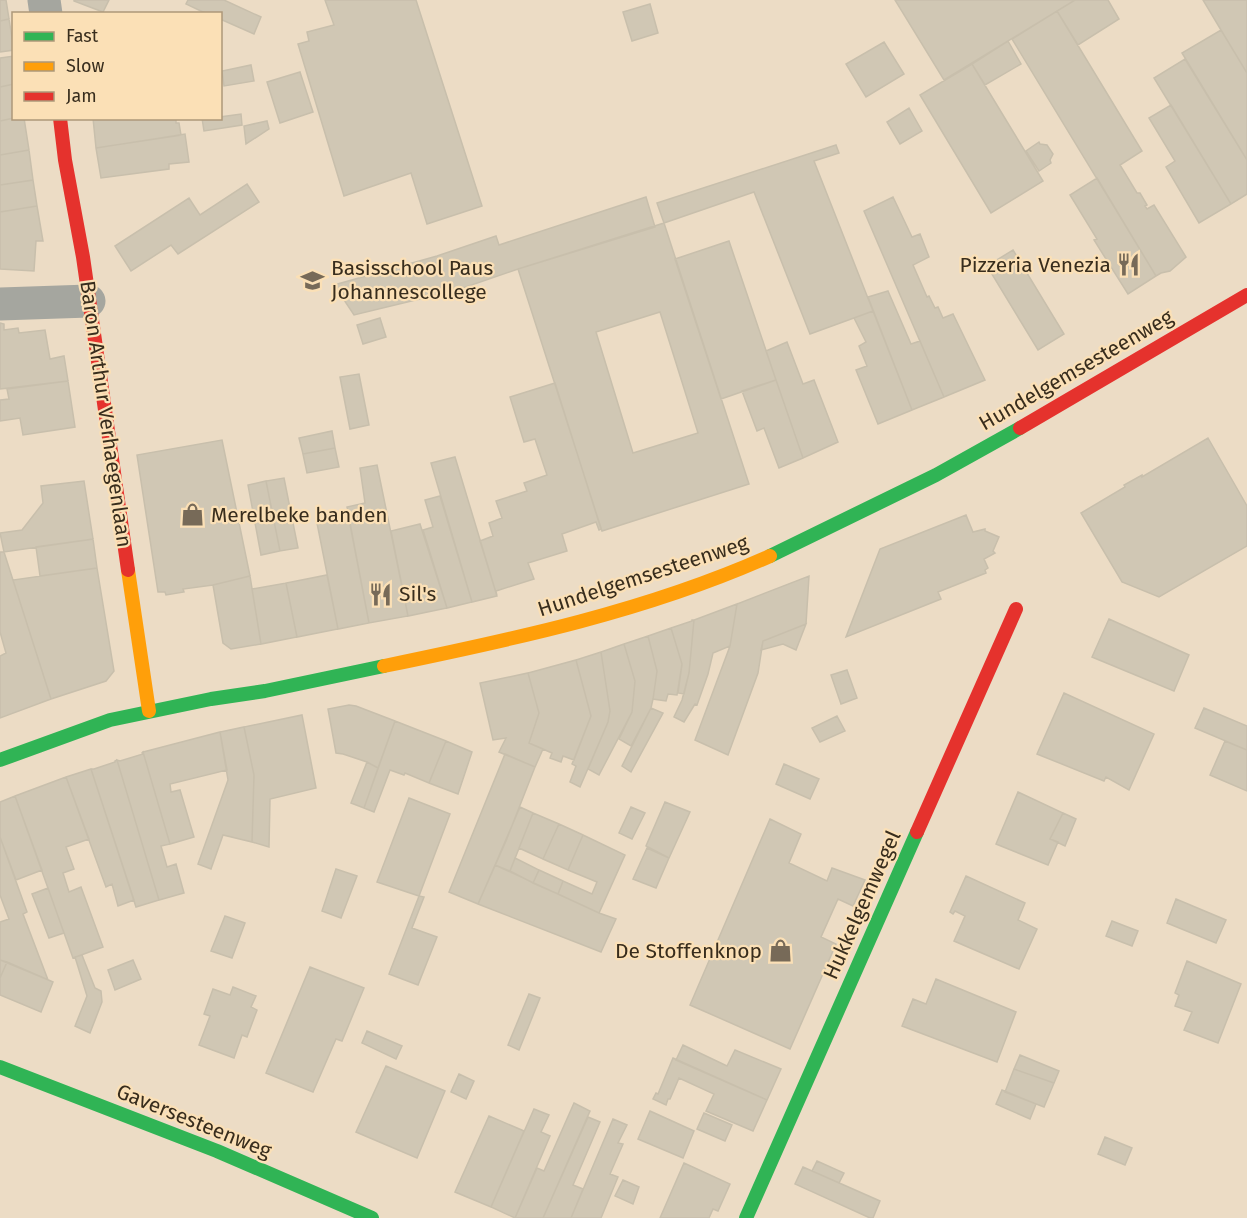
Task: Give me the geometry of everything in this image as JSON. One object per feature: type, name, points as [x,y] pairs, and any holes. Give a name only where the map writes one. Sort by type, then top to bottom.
[{"type":"street","name":"Baron Arthur Verhaegenlaan","points":[[60,120],[65,160],[83,257],[149,711]]},
{"type":"street","name":"Hundelgemsesteenweg","points":[[0,760],[110,720],[212,699],[265,691],[510,640],[586,621],[702,584],[768,557],[936,475],[1049,412],[1247,295]]},
{"type":"street","points":[[0,304],[89,301]]},
{"type":"street","name":"Hukkelgemwegel","points":[[746,1218],[1016,609]]},
{"type":"street","name":"Gaversesteenweg","points":[[0,1067],[217,1151],[372,1218]]},
{"type":"building","points":[[0,0],[6,0],[9,19],[0,21]]},
{"type":"building","points":[[74,0],[109,0],[103,12]]},
{"type":"building","points":[[188,0],[224,0],[261,17],[254,34],[222,20],[222,12],[203,12],[186,4]]},
{"type":"building","points":[[325,0],[416,0],[482,206],[427,224],[411,173],[344,196],[298,44],[309,41],[307,32],[334,25]]},
{"type":"building","points":[[895,0],[1075,0],[944,80]]},
{"type":"building","points":[[1075,0],[1108,0],[1119,19],[1078,45],[1057,11]]},
{"type":"building","points":[[1203,0],[1247,0],[1247,73],[1221,30]]},
{"type":"building","points":[[650,4],[658,33],[632,41],[623,12]]},
{"type":"building","points":[[1057,11],[1142,151],[1120,165],[1137,193],[1140,193],[1147,209],[1154,205],[1186,257],[1170,271],[1156,276],[1012,39]]},
{"type":"building","points":[[9,19],[12,50],[0,52],[0,21]]},
{"type":"building","points":[[1221,30],[1247,73],[1247,160],[1182,53]]},
{"type":"building","points":[[1008,41],[1021,64],[985,85],[972,64]]},
{"type":"building","points":[[884,42],[904,74],[866,97],[846,64]]},
{"type":"building","points":[[12,56],[12,84],[0,87],[0,58]]},
{"type":"building","points":[[1185,59],[1247,160],[1247,194],[1231,204],[1154,78]]},
{"type":"building","points":[[972,64],[1043,181],[991,213],[920,95]]},
{"type":"building","points":[[251,65],[254,81],[224,86],[222,71]]},
{"type":"building","points":[[300,72],[313,112],[280,123],[267,82]]},
{"type":"building","points":[[12,84],[12,118],[0,121],[0,87]]},
{"type":"building","points":[[1171,105],[1231,204],[1199,223],[1166,167],[1175,161],[1149,118]]},
{"type":"building","points":[[909,108],[922,131],[900,144],[887,122]]},
{"type":"building","points":[[241,114],[242,125],[204,131],[202,120],[222,120],[222,117]]},
{"type":"building","points":[[12,118],[24,120],[29,150],[0,155],[0,121]]},
{"type":"building","points":[[93,120],[176,120],[176,123],[179,123],[181,135],[96,148]]},
{"type":"building","points":[[267,121],[269,129],[246,144],[244,126]]},
{"type":"building","points":[[185,134],[189,162],[169,164],[169,169],[101,178],[96,148]]},
{"type":"building","points":[[1039,142],[1047,145],[1053,154],[1051,163],[1039,171],[1026,151]]},
{"type":"building","points":[[836,145],[839,153],[814,161],[873,311],[810,334],[754,192],[664,223],[657,203]]},
{"type":"building","points":[[29,150],[33,180],[0,185],[0,155]]},
{"type":"building","points":[[1097,178],[1156,276],[1128,294],[1094,240],[1097,239],[1070,195]]},
{"type":"building","points":[[33,180],[37,206],[0,212],[0,185]]},
{"type":"building","points":[[247,184],[259,202],[178,254],[171,245],[131,271],[115,246],[189,198],[200,215]]},
{"type":"building","points":[[646,197],[655,227],[457,290],[354,315],[334,285],[437,256],[496,236],[499,245]]},
{"type":"building","points":[[893,197],[912,237],[920,234],[929,257],[913,265],[927,297],[929,296],[935,308],[938,307],[943,318],[953,314],[985,380],[944,397],[864,211]]},
{"type":"building","points":[[37,206],[43,241],[36,241],[34,271],[0,269],[0,212]]},
{"type":"building","points":[[664,223],[749,484],[602,531],[518,269]],"holes":[[[660,312],[698,433],[633,453],[596,332]]]},
{"type":"building","points":[[729,241],[776,380],[721,399],[675,259]]},
{"type":"building","points":[[1013,250],[1064,334],[1038,350],[987,266]]},
{"type":"building","points":[[888,291],[911,344],[920,341],[944,397],[912,410],[868,297]]},
{"type":"building","points":[[873,311],[912,410],[878,424],[856,370],[867,366],[859,346],[866,342],[854,318]]},
{"type":"building","points":[[380,318],[386,337],[363,344],[357,325]]},
{"type":"building","points":[[0,323],[4,324],[4,330],[18,328],[19,333],[45,330],[50,359],[64,356],[68,381],[0,389]]},
{"type":"building","points":[[787,342],[803,384],[814,380],[838,442],[803,458],[766,351]]},
{"type":"building","points":[[359,374],[369,425],[350,429],[340,377]]},
{"type":"building","points":[[776,380],[803,458],[779,468],[764,428],[757,431],[742,391]]},
{"type":"building","points":[[68,381],[75,427],[23,435],[20,418],[0,421],[0,400],[9,399],[7,389]]},
{"type":"building","points":[[555,383],[601,529],[599,530],[596,522],[562,534],[567,551],[528,563],[534,579],[496,591],[497,596],[480,541],[493,536],[489,523],[502,518],[496,501],[527,491],[524,483],[547,475],[535,439],[524,442],[510,397]]},
{"type":"building","points":[[332,431],[335,448],[303,454],[299,438]]},
{"type":"building","points":[[1208,438],[1247,506],[1247,546],[1159,597],[1122,582],[1081,513],[1125,487],[1124,485],[1142,475],[1142,477]]},
{"type":"building","points":[[222,440],[250,576],[183,589],[184,592],[166,595],[165,592],[158,592],[137,455]]},
{"type":"building","points":[[335,448],[339,467],[307,473],[303,454]]},
{"type":"building","points":[[455,457],[497,596],[472,602],[431,463]]},
{"type":"building","points":[[377,465],[408,616],[369,623],[347,507],[365,503],[360,468]]},
{"type":"building","points":[[284,478],[298,548],[280,551],[266,481]]},
{"type":"building","points":[[84,481],[93,539],[4,552],[0,533],[22,530],[43,503],[41,486]]},
{"type":"building","points":[[266,481],[280,551],[261,555],[248,485]]},
{"type":"building","points":[[440,496],[472,602],[447,608],[423,530],[433,527],[425,500]]},
{"type":"building","points":[[348,514],[369,623],[338,629],[317,523]]},
{"type":"building","points":[[966,515],[973,532],[985,529],[999,537],[993,551],[995,553],[984,559],[988,568],[985,570],[986,573],[938,592],[941,599],[846,637],[880,549]]},
{"type":"building","points":[[420,524],[447,608],[408,616],[391,531]]},
{"type":"building","points":[[93,539],[97,568],[40,576],[36,547]]},
{"type":"building","points":[[0,552],[4,552],[51,699],[0,718],[0,656],[6,653],[0,632]]},
{"type":"building","points":[[97,568],[114,671],[106,681],[51,699],[13,580]]},
{"type":"building","points":[[327,575],[338,629],[297,637],[286,583]]},
{"type":"building","points":[[250,576],[261,644],[231,649],[223,643],[213,585]]},
{"type":"building","points":[[809,576],[806,624],[763,641],[758,673],[728,755],[695,740],[730,646],[737,604]]},
{"type":"building","points":[[286,583],[297,637],[261,644],[252,589]]},
{"type":"building","points":[[737,604],[730,646],[713,653],[697,705],[695,704],[684,722],[674,717],[682,700],[689,673],[694,620]]},
{"type":"building","points":[[1109,619],[1189,655],[1174,691],[1092,657]]},
{"type":"building","points":[[694,620],[689,673],[684,694],[678,693],[682,664],[671,628]]},
{"type":"building","points":[[806,624],[796,650],[783,644],[761,650],[763,641]]},
{"type":"building","points":[[671,628],[682,664],[677,695],[668,694],[666,701],[653,699],[657,671],[648,636]]},
{"type":"building","points":[[648,636],[657,671],[653,699],[651,708],[631,746],[619,739],[632,712],[635,681],[624,644]]},
{"type":"building","points":[[624,644],[635,681],[632,712],[599,775],[588,769],[608,722],[610,711],[601,652]]},
{"type":"building","points":[[601,652],[610,711],[608,722],[580,787],[570,782],[576,766],[572,764],[591,716],[576,660]]},
{"type":"building","points":[[576,660],[591,716],[574,760],[563,756],[561,762],[550,758],[552,753],[529,743],[539,713],[528,673]]},
{"type":"building","points":[[847,670],[857,698],[841,704],[831,675]]},
{"type":"building","points":[[528,673],[539,713],[529,743],[543,749],[535,767],[499,752],[506,738],[493,740],[480,683]]},
{"type":"building","points":[[1064,693],[1154,734],[1129,790],[1106,777],[1104,781],[1037,754]]},
{"type":"building","points":[[349,705],[395,721],[378,768],[367,762],[336,753],[328,709]]},
{"type":"building","points":[[651,708],[663,713],[631,772],[622,766]]},
{"type":"building","points":[[1204,708],[1247,726],[1247,750],[1195,728]]},
{"type":"building","points":[[302,715],[316,788],[270,799],[269,847],[252,842],[254,775],[244,727]]},
{"type":"building","points":[[837,716],[845,731],[820,742],[812,728]]},
{"type":"building","points":[[395,721],[446,741],[429,783],[405,773],[404,775],[390,770],[374,812],[364,808]]},
{"type":"building","points":[[244,727],[254,775],[252,842],[223,835],[211,869],[198,864],[228,780],[220,732]]},
{"type":"building","points":[[220,732],[227,770],[170,784],[171,792],[180,790],[194,837],[170,844],[143,752]]},
{"type":"building","points":[[446,741],[472,752],[458,794],[429,783]]},
{"type":"building","points":[[1225,741],[1247,750],[1247,791],[1210,775]]},
{"type":"building","points":[[143,752],[170,844],[161,846],[167,867],[176,864],[184,893],[159,900],[117,760],[143,754]]},
{"type":"building","points":[[505,754],[535,767],[478,904],[449,892]]},
{"type":"building","points":[[117,760],[159,900],[136,907],[91,769]]},
{"type":"building","points":[[367,762],[378,768],[364,808],[351,803]]},
{"type":"building","points":[[784,764],[819,779],[810,799],[776,784]]},
{"type":"building","points":[[91,769],[134,900],[118,906],[112,884],[106,887],[66,777]]},
{"type":"building","points":[[66,777],[89,839],[66,847],[74,869],[63,873],[69,892],[81,887],[103,947],[73,958],[15,796]]},
{"type":"building","points":[[1018,792],[1063,813],[1050,839],[1058,842],[1048,865],[996,844]]},
{"type":"building","points":[[15,796],[42,870],[16,880],[0,837],[0,802]]},
{"type":"building","points":[[409,798],[450,814],[419,896],[377,882]]},
{"type":"building","points":[[665,802],[690,812],[669,858],[646,846]]},
{"type":"building","points":[[520,807],[533,813],[510,871],[495,865]]},
{"type":"building","points":[[631,807],[645,813],[632,839],[619,833]]},
{"type":"building","points":[[533,813],[559,824],[543,859],[519,848]]},
{"type":"building","points":[[1063,813],[1076,819],[1065,846],[1050,839]]},
{"type":"building","points":[[770,819],[801,834],[789,863],[827,881],[832,868],[865,880],[853,906],[838,899],[821,937],[836,944],[790,1049],[690,1005]]},
{"type":"building","points":[[559,824],[583,835],[568,870],[543,859]]},
{"type":"building","points":[[583,835],[625,855],[599,913],[558,894],[563,881],[592,894],[597,882],[568,870]]},
{"type":"building","points":[[0,837],[27,912],[23,914],[48,980],[0,960],[0,922],[9,919],[0,895]]},
{"type":"building","points":[[647,848],[669,858],[656,888],[633,879]]},
{"type":"building","points":[[515,858],[539,870],[533,883],[510,871]]},
{"type":"building","points":[[495,865],[616,919],[601,952],[478,904]]},
{"type":"building","points":[[336,869],[357,876],[341,918],[322,911]]},
{"type":"building","points":[[539,870],[563,881],[558,894],[533,883]]},
{"type":"building","points":[[966,876],[1025,903],[1018,920],[1037,929],[1019,969],[954,941],[965,916],[955,911],[953,914],[950,912]]},
{"type":"building","points":[[48,888],[64,933],[49,938],[32,894]]},
{"type":"building","points":[[419,896],[424,897],[412,928],[437,937],[418,985],[389,974]]},
{"type":"building","points":[[1176,899],[1226,920],[1216,943],[1167,923]]},
{"type":"building","points":[[225,916],[245,923],[232,958],[211,951]]},
{"type":"building","points":[[1112,921],[1138,931],[1132,946],[1106,936]]},
{"type":"building","points":[[82,955],[95,988],[101,991],[102,1002],[90,1033],[75,1026],[87,996],[75,957]]},
{"type":"building","points":[[0,960],[7,962],[0,978]]},
{"type":"building","points":[[133,960],[141,979],[115,990],[108,970]]},
{"type":"building","points":[[1187,961],[1241,984],[1218,1043],[1184,1030],[1192,1012],[1175,1006],[1179,995],[1175,993]]},
{"type":"building","points":[[7,962],[53,982],[41,1012],[0,995],[0,978]]},
{"type":"building","points":[[310,967],[364,988],[342,1041],[336,1039],[313,1092],[266,1073]]},
{"type":"building","points":[[936,979],[1016,1012],[997,1062],[902,1026],[913,999],[926,1004]]},
{"type":"building","points":[[233,987],[256,996],[251,1007],[257,1010],[247,1037],[242,1035],[234,1058],[199,1045],[210,1016],[204,1014],[213,989],[230,995]]},
{"type":"building","points":[[529,994],[540,998],[519,1050],[508,1045]]},
{"type":"building","points":[[367,1031],[402,1046],[396,1059],[362,1043]]},
{"type":"building","points":[[683,1045],[727,1066],[735,1050],[781,1069],[767,1100],[676,1060]]},
{"type":"building","points":[[1020,1055],[1059,1071],[1054,1083],[1014,1069]]},
{"type":"building","points":[[673,1058],[767,1100],[753,1131],[706,1111],[714,1094],[679,1078],[666,1105],[653,1099],[656,1093],[658,1094]]},
{"type":"building","points":[[386,1066],[445,1091],[417,1158],[356,1132]]},
{"type":"building","points":[[1014,1069],[1054,1083],[1044,1107],[1005,1092]]},
{"type":"building","points":[[459,1074],[474,1081],[466,1099],[451,1092]]},
{"type":"building","points":[[1002,1090],[1036,1104],[1030,1119],[996,1104]]},
{"type":"building","points":[[574,1103],[590,1111],[543,1218],[515,1218],[537,1168],[544,1171]]},
{"type":"building","points":[[534,1109],[549,1115],[541,1132],[550,1136],[515,1218],[491,1207]]},
{"type":"building","points":[[650,1111],[694,1131],[683,1158],[638,1139]]},
{"type":"building","points":[[704,1113],[732,1125],[725,1141],[697,1129]]},
{"type":"building","points":[[489,1116],[524,1131],[491,1207],[455,1192]]},
{"type":"building","points":[[588,1117],[600,1122],[573,1185],[583,1189],[571,1218],[543,1218]]},
{"type":"building","points":[[613,1119],[627,1125],[618,1143],[623,1144],[610,1174],[618,1177],[601,1218],[571,1218]]},
{"type":"building","points":[[1105,1137],[1132,1148],[1125,1165],[1098,1154]]},
{"type":"building","points":[[817,1161],[844,1173],[839,1183],[812,1171]]},
{"type":"building","points":[[684,1163],[730,1184],[718,1211],[713,1209],[709,1218],[660,1218]]},
{"type":"building","points":[[803,1167],[880,1201],[873,1218],[795,1184]]},
{"type":"building","points":[[623,1180],[639,1187],[633,1204],[615,1196]]},
{"type":"traffic: fast","points":[[770,556],[936,475],[1020,428]]},
{"type":"traffic: fast","points":[[0,760],[110,720],[384,666]]},
{"type":"traffic: fast","points":[[746,1218],[917,832]]},
{"type":"traffic: fast","points":[[0,1067],[217,1151],[372,1218]]},
{"type":"traffic: slow","points":[[384,666],[580,622],[676,593],[770,556]]},
{"type":"traffic: slow","points":[[128,570],[149,711]]},
{"type":"traffic: jam","points":[[60,120],[65,160],[83,257],[128,570]]},
{"type":"traffic: jam","points":[[1020,428],[1247,295]]},
{"type":"traffic: jam","points":[[917,832],[1016,609]]},
{"type":"place","name":"Pizzeria Venezia","points":[[1129,265]]},
{"type":"place","name":"Basisschool Paus Johannescollege","points":[[313,280]]},
{"type":"place","name":"Merelbeke banden","points":[[193,515]]},
{"type":"place","name":"Sil's","points":[[381,594]]},
{"type":"place","name":"De Stoffenknop","points":[[780,951]]}]
